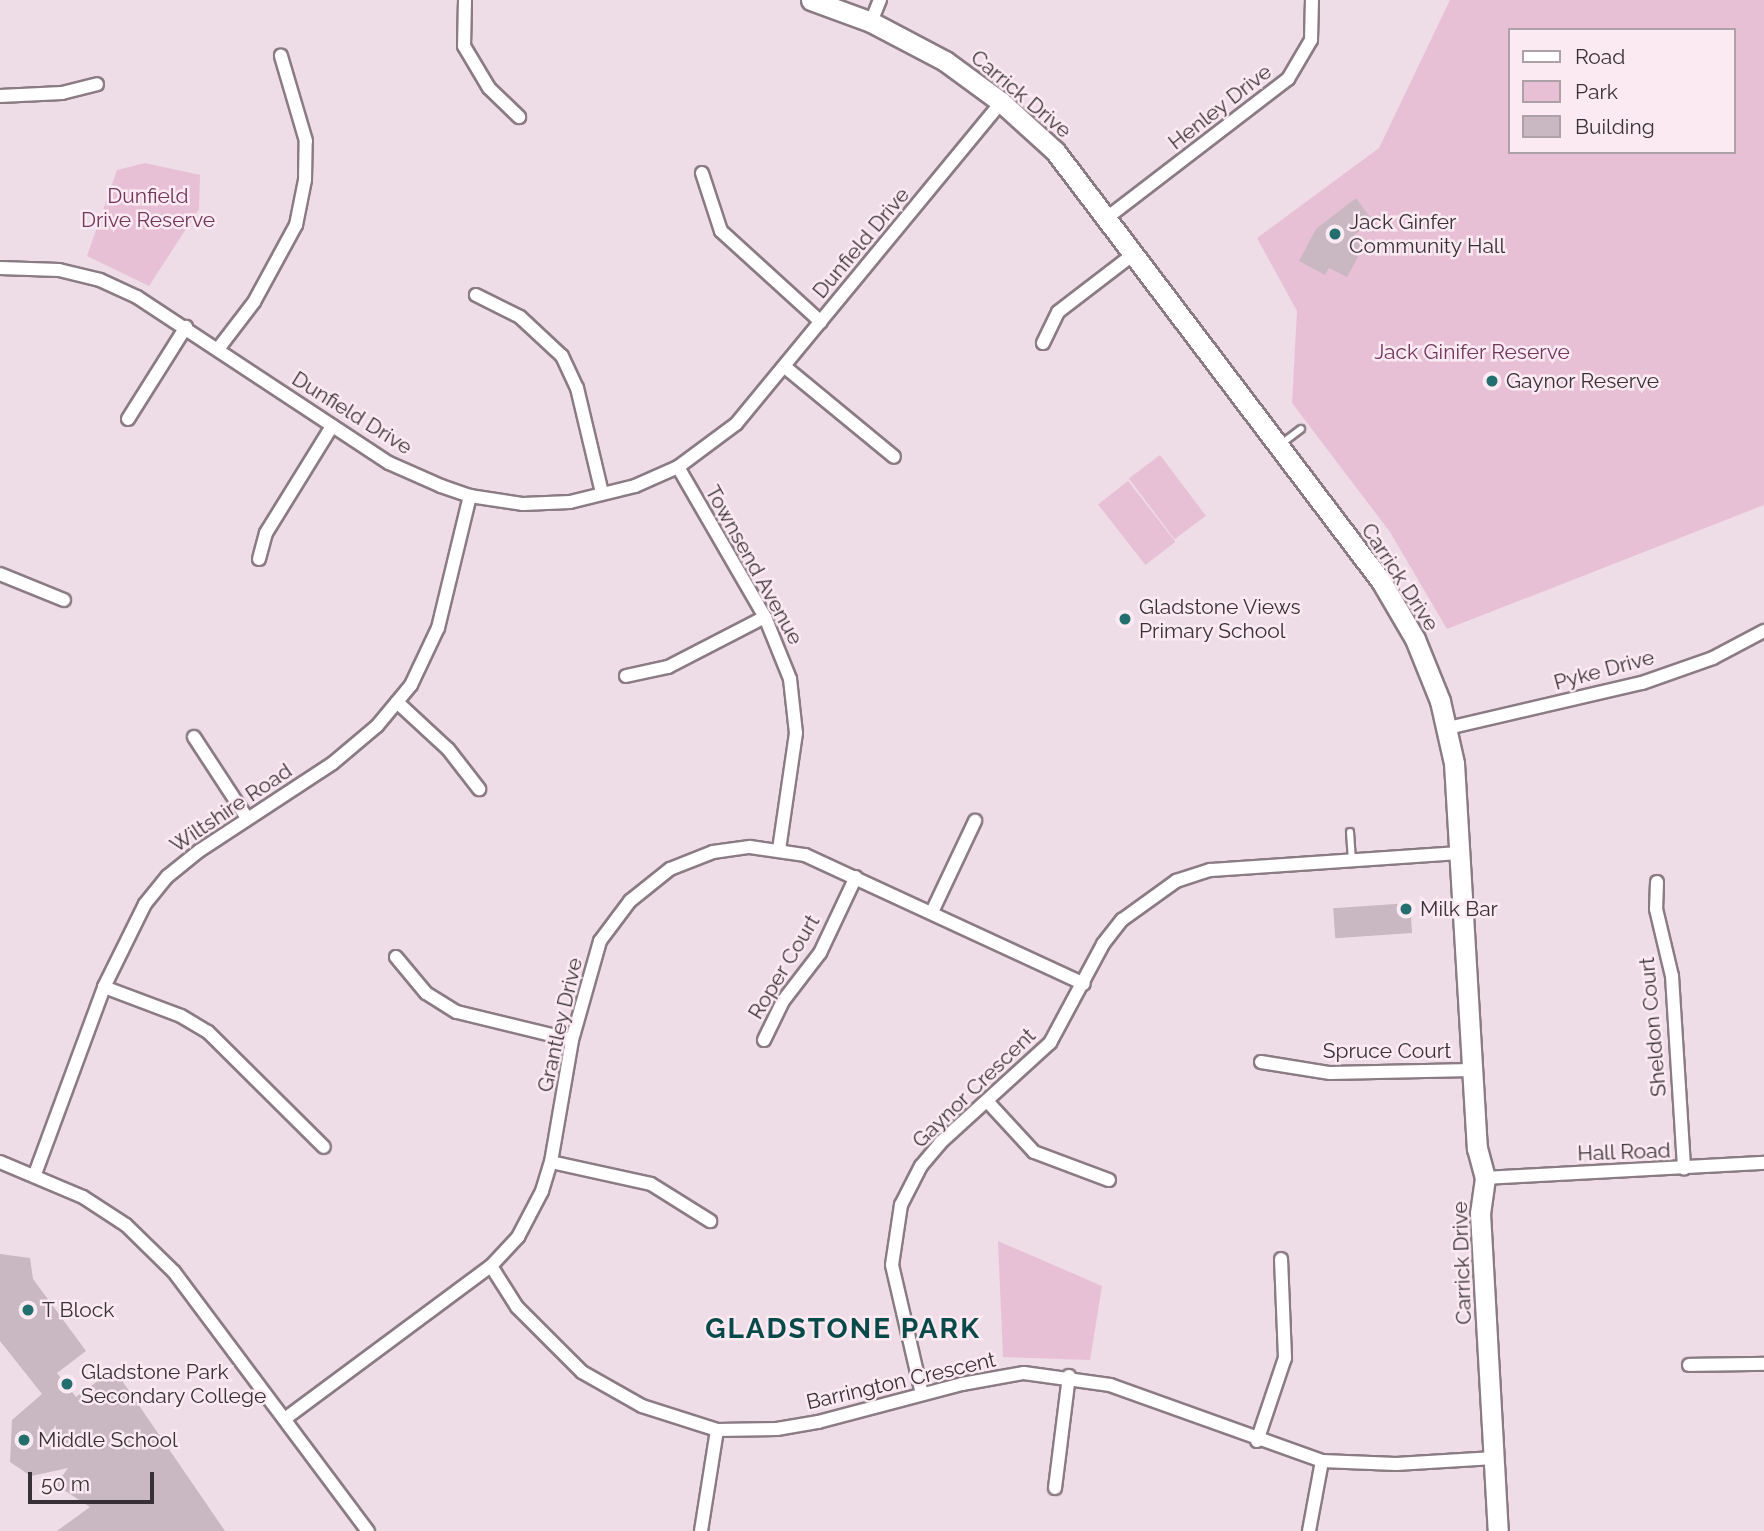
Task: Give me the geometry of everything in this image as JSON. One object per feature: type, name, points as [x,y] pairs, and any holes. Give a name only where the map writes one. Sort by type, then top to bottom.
[{"type":"street","points":[[465,0],[464,46],[489,88],[519,117]]},
{"type":"street","name":"Carrick Drive","points":[[811,0],[871,22],[945,61],[1001,102],[1055,151],[1108,217],[1280,446],[1401,612],[1427,668],[1448,728],[1460,853],[1477,1148],[1485,1178],[1480,1213],[1498,1531]]},
{"type":"street","points":[[871,22],[880,0]]},
{"type":"street","name":"Henley Drive","points":[[1108,217],[1288,79],[1311,40],[1312,0]]},
{"type":"street","points":[[218,349],[260,292],[296,225],[306,180],[306,141],[281,57]]},
{"type":"street","points":[[0,96],[62,93],[97,84]]},
{"type":"street","name":"Dunfield Drive","points":[[0,268],[59,270],[100,279],[186,327],[389,463],[470,496],[523,504],[570,502],[602,494],[678,467],[736,424],[1001,102]]},
{"type":"street","points":[[702,173],[721,231],[821,322]]},
{"type":"street","points":[[1044,343],[1058,312],[1135,253]]},
{"type":"street","points":[[475,295],[520,317],[562,356],[577,388],[602,494]]},
{"type":"street","points":[[128,419],[186,327]]},
{"type":"street","points":[[785,366],[894,457]]},
{"type":"street","points":[[258,559],[266,533],[332,426]]},
{"type":"street","name":"Townsend Avenue","points":[[678,467],[781,648],[796,707],[779,850]]},
{"type":"street","name":"Wiltshire Road","points":[[35,1174],[104,987],[129,930],[168,876],[247,818],[333,763],[377,726],[411,685],[438,628],[470,496]]},
{"type":"street","points":[[0,574],[64,600]]},
{"type":"street","points":[[626,676],[668,667],[765,617]]},
{"type":"street","name":"Pyke Drive","points":[[1448,728],[1642,683],[1713,658],[1764,631]]},
{"type":"street","points":[[397,702],[448,749],[479,789]]},
{"type":"street","points":[[194,737],[247,818]]},
{"type":"street","points":[[932,912],[975,821]]},
{"type":"street","name":"Grantley Drive","points":[[286,1418],[491,1266],[517,1237],[542,1191],[551,1162],[572,1040],[600,941],[630,901],[687,861],[750,848],[806,855],[1084,984]]},
{"type":"street","name":"Gaynor Crescent","points":[[922,1394],[891,1265],[895,1225],[921,1166],[1050,1043],[1084,984],[1103,944],[1122,920],[1176,881],[1235,866],[1460,853]]},
{"type":"street","name":"Roper Court","points":[[764,1040],[783,1001],[820,953],[856,877]]},
{"type":"street","name":"Sheldon Court","points":[[1657,881],[1656,909],[1672,976],[1684,1169]]},
{"type":"street","points":[[396,957],[426,993],[457,1012],[572,1040]]},
{"type":"street","points":[[104,987],[181,1016],[208,1032],[324,1147]]},
{"type":"street","name":"Spruce Court","points":[[1261,1062],[1330,1073],[1472,1070]]},
{"type":"street","points":[[987,1101],[1034,1152],[1109,1180]]},
{"type":"street","points":[[0,1162],[35,1174],[126,1225],[164,1262],[286,1418],[368,1531]]},
{"type":"street","points":[[551,1162],[651,1184],[710,1221]]},
{"type":"street","name":"Hall Road","points":[[1485,1178],[1764,1163]]},
{"type":"street","points":[[1257,1441],[1285,1358],[1281,1259]]},
{"type":"street","name":"Barrington Crescent","points":[[491,1266],[517,1307],[582,1372],[642,1406],[717,1430],[777,1429],[818,1422],[922,1394],[1024,1373],[1069,1377],[1110,1385],[1257,1441],[1322,1461],[1396,1464],[1494,1458]]},
{"type":"street","points":[[1689,1365],[1764,1364]]},
{"type":"street","points":[[1055,1489],[1069,1377]]},
{"type":"street","points":[[701,1531],[717,1430]]},
{"type":"street","points":[[1309,1531],[1322,1461]]},
{"type":"lane","points":[[1280,446],[1301,429]]},
{"type":"lane","points":[[1350,832],[1352,859]]},
{"type":"green space","name":"Jack Ginifer Reserve","points":[[1450,0],[1764,0],[1764,505],[1447,629],[1390,532],[1292,403],[1297,311],[1257,238],[1379,148]]},
{"type":"green space","name":"Dunfield Drive Reserve","points":[[145,163],[200,175],[199,209],[149,286],[87,256],[117,170]]},
{"type":"green space","points":[[1160,455],[1206,516],[1175,539],[1129,478]]},
{"type":"green space","points":[[1128,481],[1175,542],[1145,565],[1098,504]]},
{"type":"green space","points":[[998,1241],[1102,1286],[1090,1360],[1003,1357]]},
{"type":"building","name":"Jack Ginfer Community Hall","points":[[1356,198],[1372,220],[1350,239],[1364,246],[1347,277],[1329,268],[1325,275],[1299,261],[1316,229]]},
{"type":"building","points":[[1410,903],[1412,933],[1335,938],[1333,908]]},
{"type":"building","name":"Gladstone Park Secondary College","points":[[0,1254],[30,1258],[33,1279],[86,1351],[57,1373],[76,1397],[114,1369],[225,1531],[57,1531],[90,1507],[56,1485],[68,1468],[31,1476],[10,1462],[12,1420],[42,1394],[0,1341]]},
{"type":"place","name":"Jack Ginfer Community Hall","points":[[1335,234]]},
{"type":"place","name":"Gaynor Reserve","points":[[1492,381]]},
{"type":"place","name":"Gladstone Views Primary School","points":[[1125,619]]},
{"type":"place","name":"Milk Bar","points":[[1406,909]]},
{"type":"place","name":"T Block","points":[[28,1310]]},
{"type":"place","name":"Gladstone Park Secondary College","points":[[67,1384]]},
{"type":"place","name":"Middle School","points":[[24,1440]]},
{"type":"district","name":"GLADSTONE PARK","points":[[843,1329]]}]
